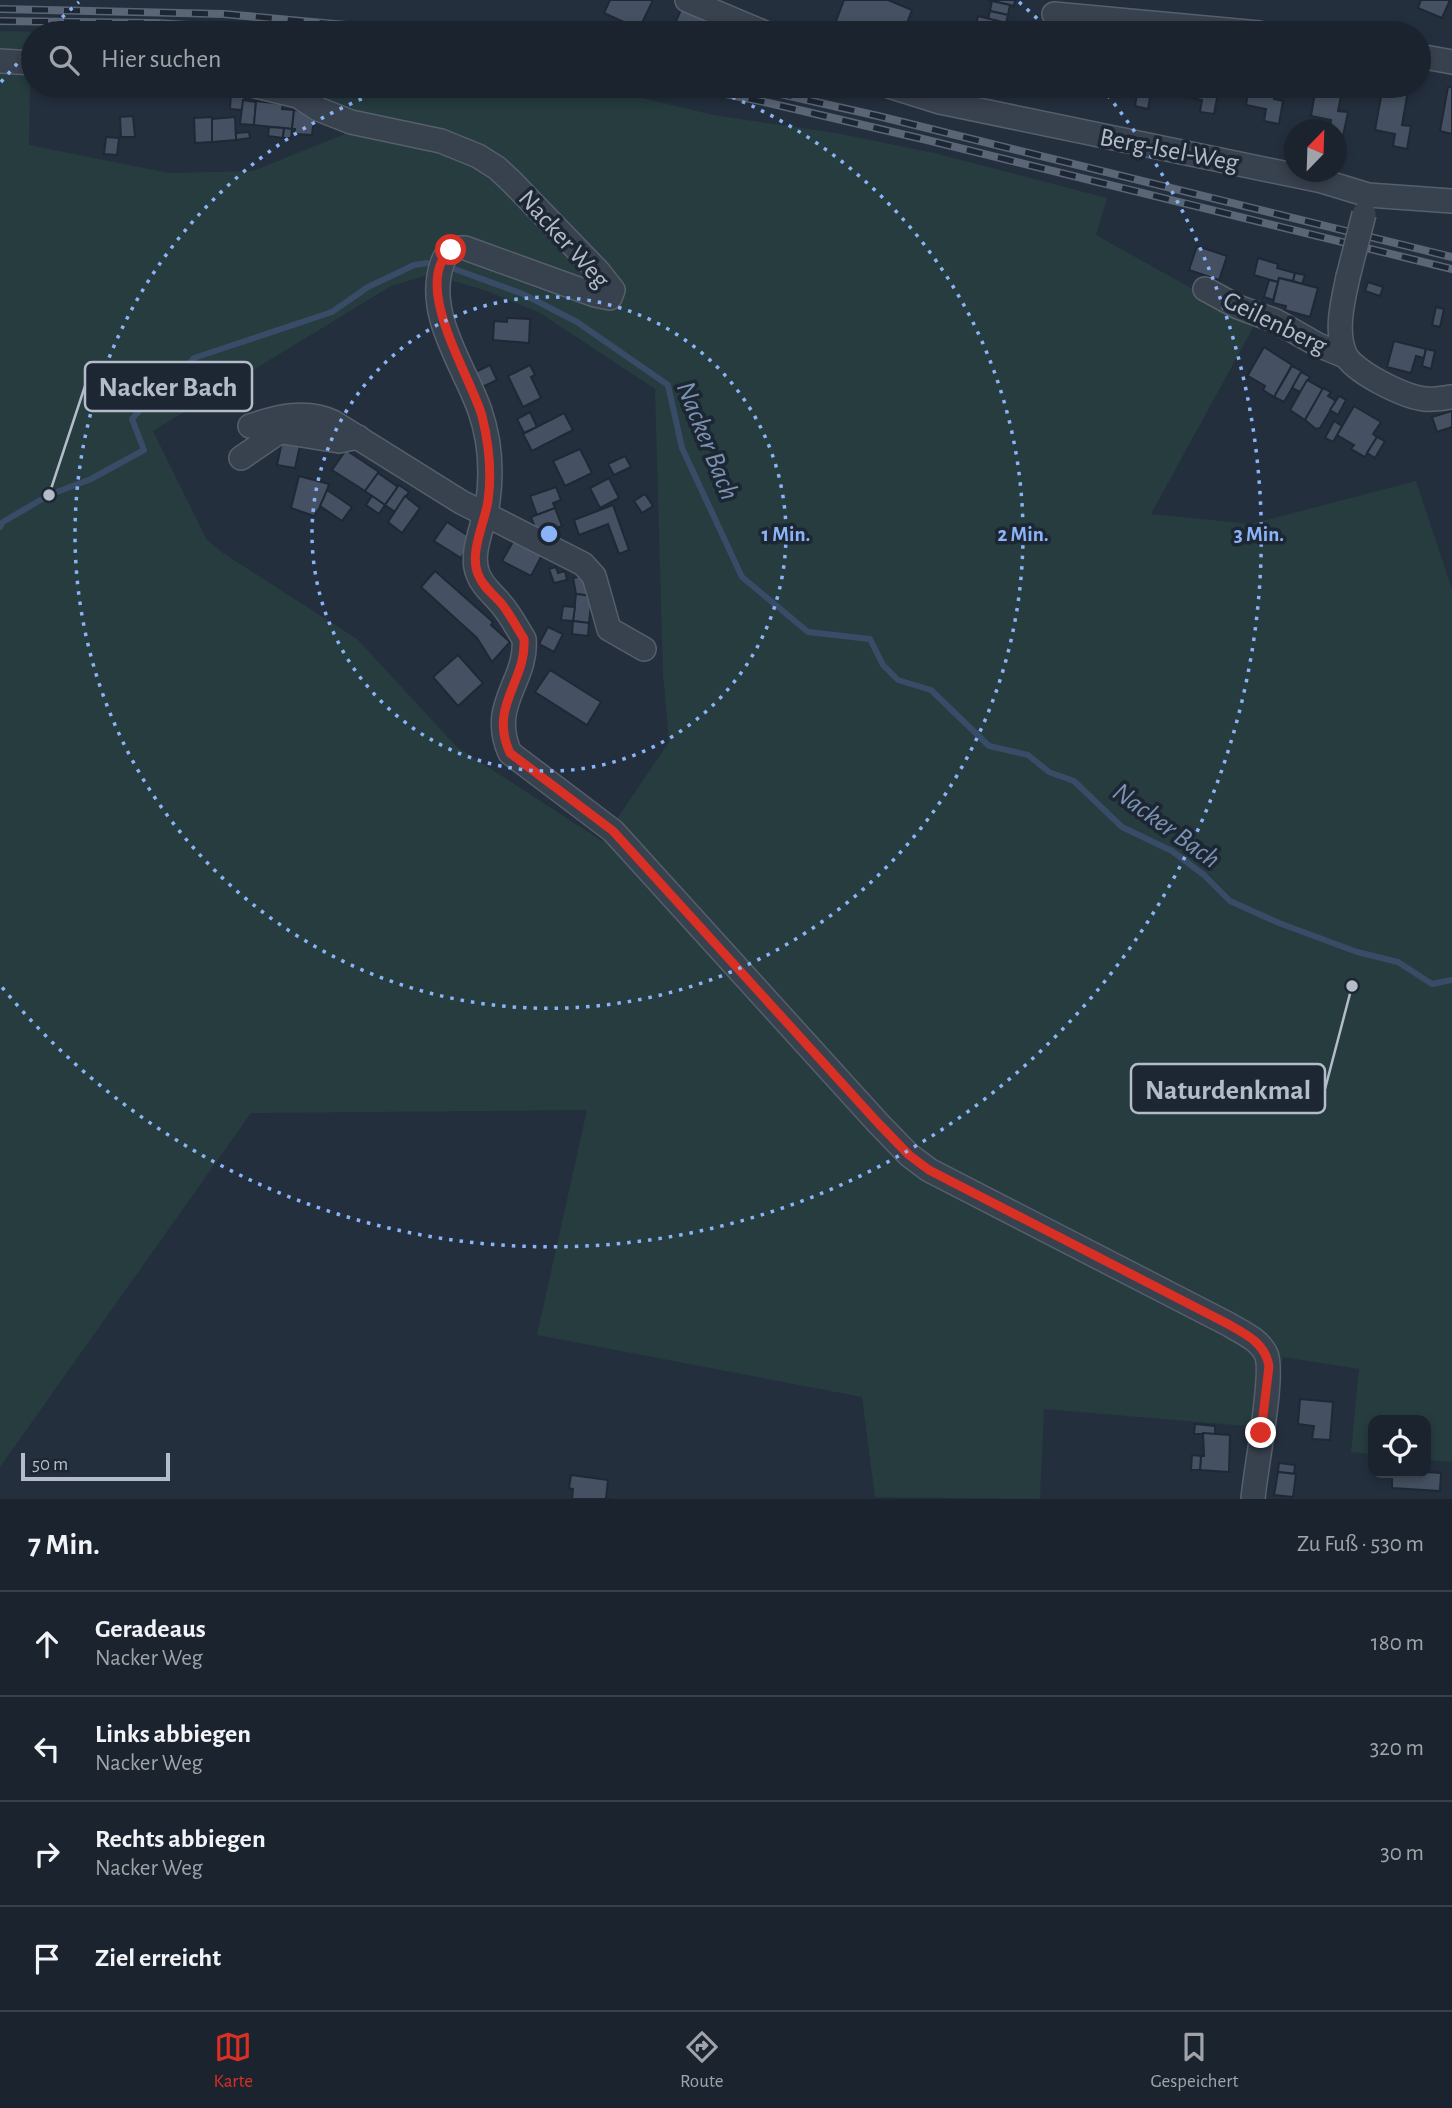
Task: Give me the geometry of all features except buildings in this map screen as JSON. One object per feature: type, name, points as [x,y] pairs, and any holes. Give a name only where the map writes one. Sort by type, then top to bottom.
[{"type":"street","points":[[687,0],[737,21]]},
{"type":"street","points":[[1054,14],[1130,21]]},
{"type":"street","points":[[1431,58],[1452,62]]},
{"type":"street","points":[[0,61],[21,62]]},
{"type":"street","name":"Nacker Weg","points":[[301,98],[318,109],[351,122],[441,141],[478,156],[512,182],[613,290],[610,298],[595,296],[470,248],[454,249],[445,256],[439,274],[438,299],[441,315],[481,413],[489,450],[490,468],[477,553],[477,574],[502,605],[525,644],[504,714],[504,737],[510,753],[613,831],[878,1123],[918,1162],[966,1191],[1228,1324],[1263,1348],[1268,1356],[1269,1377],[1253,1499]]},
{"type":"street","name":"Berg-Isel-Weg","points":[[927,98],[1322,181],[1366,204],[1452,201]]},
{"type":"street","name":"Geilenberg","points":[[1345,356],[1340,326],[1348,277],[1366,204]]},
{"type":"street","name":"Geilenberg","points":[[1205,289],[1345,356],[1364,372],[1391,388],[1421,399],[1452,397]]},
{"type":"street","points":[[250,426],[286,416],[303,415],[326,419],[443,491],[587,568],[596,583],[609,629],[644,649]]},
{"type":"street","points":[[241,458],[283,432],[339,441],[359,438]]},
{"type":"green space","points":[[0,31],[21,31],[21,57],[0,55]]},
{"type":"green space","points":[[0,74],[21,75],[21,98],[30,98],[29,145],[169,173],[253,171],[345,134],[296,98],[643,98],[713,115],[836,133],[934,153],[1107,198],[1096,235],[1255,324],[1151,514],[1251,524],[1416,481],[1452,589],[1452,1462],[1431,1460],[1431,1415],[1368,1415],[1368,1454],[1351,1452],[1359,1369],[1283,1357],[1270,1428],[1044,1409],[1040,1499],[875,1497],[862,1397],[537,1335],[587,1110],[251,1113],[0,1467]],"holes":[[[430,274],[487,291],[540,313],[655,389],[663,673],[669,742],[602,841],[457,747],[357,639],[207,540],[153,431],[391,286]]]},
{"type":"waterway","name":"Nacker Bach","points":[[0,527],[3,522],[49,495],[91,479],[144,450],[132,419],[148,401],[171,386],[194,358],[332,312],[368,287],[414,265],[427,263]]},
{"type":"waterway","name":"Nacker Bach","points":[[449,267],[523,294],[577,322],[668,385],[682,448],[742,577],[808,632],[870,639],[883,665],[898,680],[931,690],[989,746],[1028,755],[1049,772],[1074,781],[1122,827],[1172,851],[1204,875],[1230,901],[1279,923],[1357,952],[1398,962],[1432,984],[1452,980]]},
{"type":"railway","points":[[0,9],[224,14],[302,21]]},
{"type":"railway","points":[[0,21],[21,21]]},
{"type":"railway","points":[[745,98],[1452,269]]},
{"type":"railway","points":[[798,98],[1452,257]]},
{"type":"place","name":"Nacker Bach","points":[[49,495]]},
{"type":"place","name":"Naturdenkmal","points":[[1352,986]]},
{"type":"route","points":[[451,250],[445,256],[439,274],[439,308],[481,413],[489,450],[488,502],[475,563],[477,574],[502,605],[525,644],[504,714],[504,737],[510,753],[613,831],[909,1155],[966,1191],[1255,1340],[1268,1356],[1269,1366],[1261,1433]]}]
